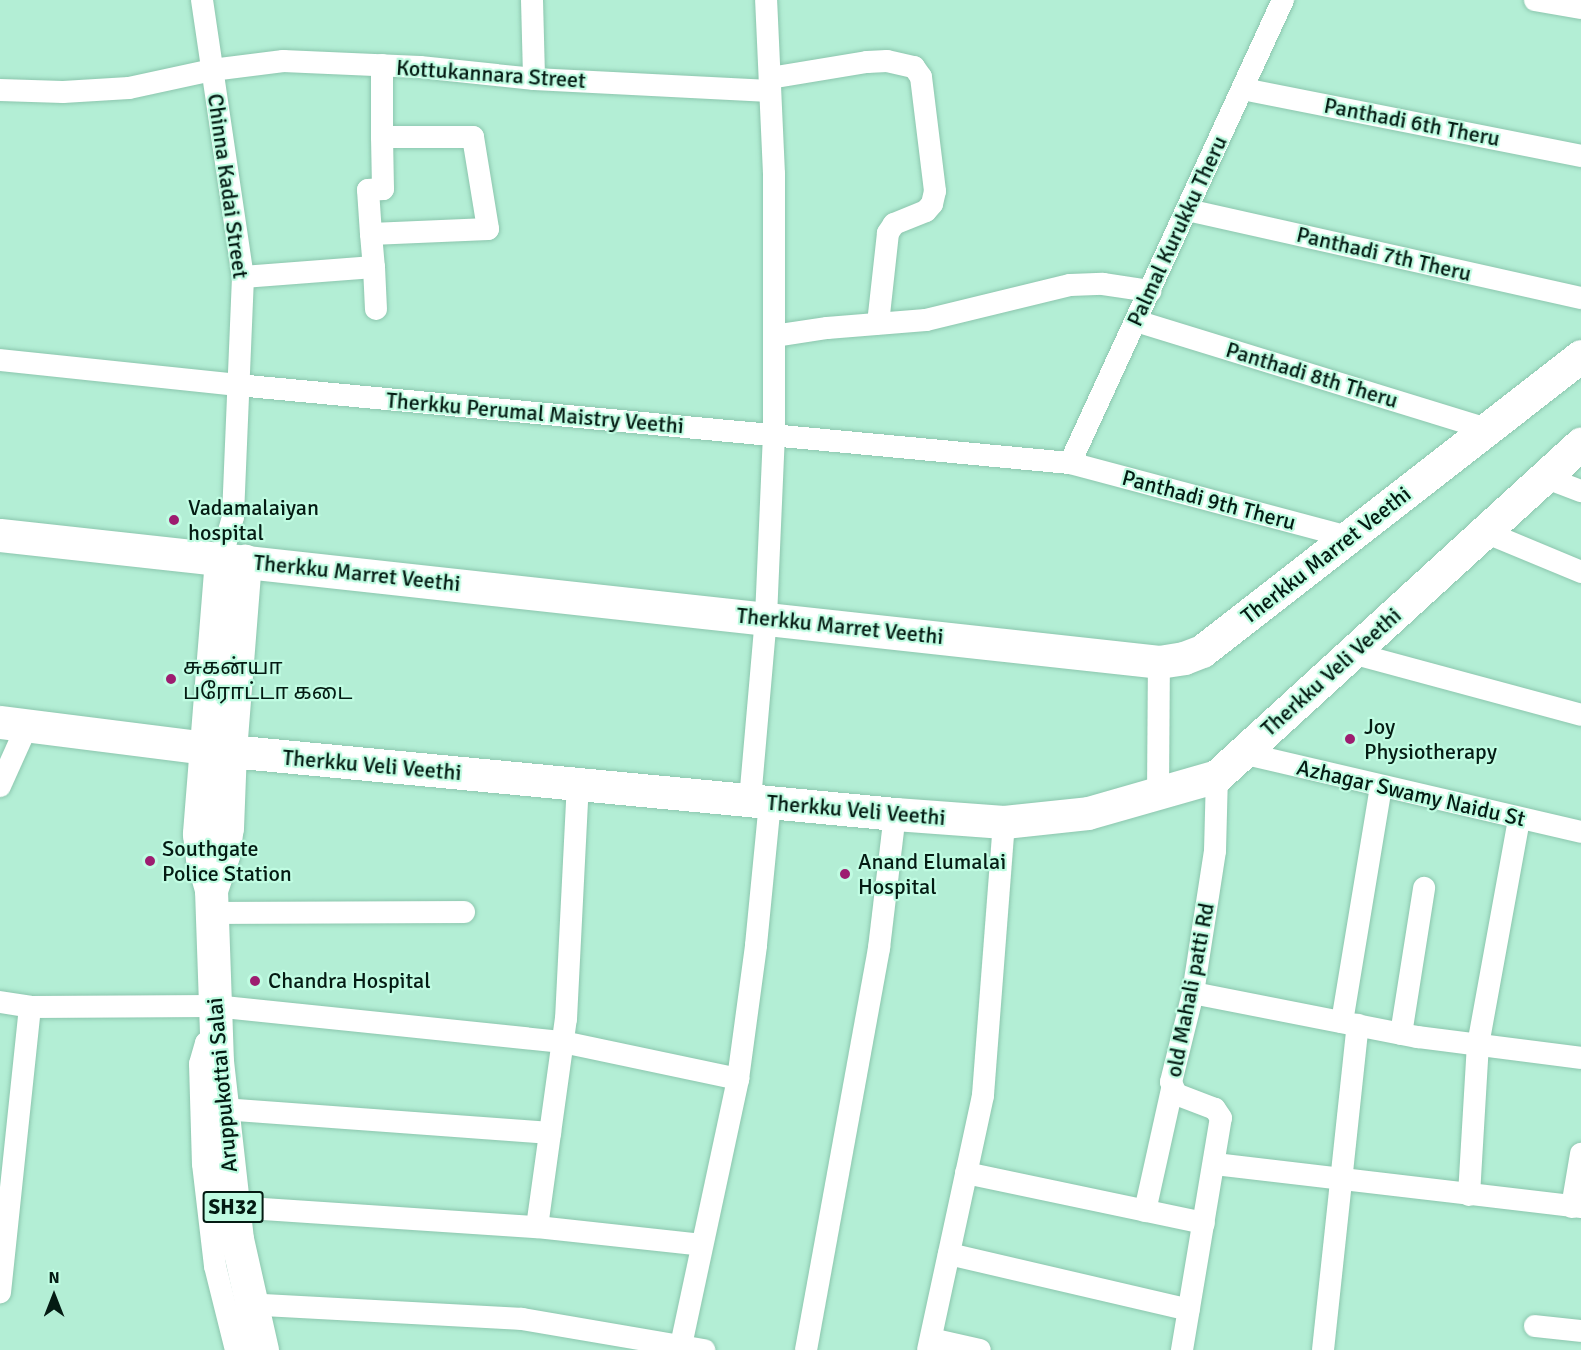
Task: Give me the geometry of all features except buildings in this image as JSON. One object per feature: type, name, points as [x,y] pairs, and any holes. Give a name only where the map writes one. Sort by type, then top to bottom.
[{"type":"main road","name":"Therkku Marret Veethi","points":[[0,535],[765,617],[1159,663],[1184,658],[1202,651],[1581,356]]},
{"type":"main road","name":"Therkku Veli Veethi","points":[[14,724],[218,750],[895,814],[1004,822],[1088,813],[1158,795],[1217,776],[1581,444]]},
{"type":"main road","name":"Aruppukottai Salai","points":[[233,560],[218,750],[227,828],[212,902],[215,1034],[237,1239],[262,1350]]},
{"type":"street","name":"Chinna Kadai Street","points":[[202,0],[243,277],[237,385],[233,560]]},
{"type":"street","points":[[532,0],[534,79]]},
{"type":"street","points":[[680,1348],[738,1079],[756,945],[765,617],[774,435],[774,174],[766,0]]},
{"type":"street","name":"Palmal Kurukku Theru","points":[[1070,463],[1283,0]]},
{"type":"street","points":[[1535,0],[1581,8]]},
{"type":"street","name":"Kottukannara Street","points":[[0,90],[63,92],[129,88],[212,70],[283,61],[381,65],[534,79],[770,84],[867,62],[887,61],[914,67],[921,77],[935,191],[932,204],[926,211],[894,224],[888,233],[878,323]]},
{"type":"street","points":[[376,309],[368,190],[383,189],[381,65]]},
{"type":"street","name":"Panthadi 6th Theru","points":[[1243,89],[1581,156]]},
{"type":"street","points":[[371,234],[488,229],[473,137],[382,137]]},
{"type":"street","name":"Panthadi 7th Theru","points":[[1187,210],[1581,298]]},
{"type":"street","points":[[243,277],[374,267]]},
{"type":"street","points":[[774,336],[878,323],[926,320],[1070,285],[1103,284],[1150,291]]},
{"type":"street","name":"Panthadi 8th Theru","points":[[1136,321],[1488,429]]},
{"type":"street","name":"Therkku Perumal Maistry Veethi","points":[[0,360],[237,385],[1070,463]]},
{"type":"street","name":"Panthadi 9th Theru","points":[[1070,463],[1349,537]]},
{"type":"street","points":[[1544,477],[1581,491]]},
{"type":"street","points":[[1485,532],[1581,572]]},
{"type":"street","points":[[1352,653],[1581,716]]},
{"type":"street","points":[[1158,795],[1159,663]]},
{"type":"street","points":[[0,786],[14,724]]},
{"type":"street","name":"Azhagar Swamy Naidu St","points":[[1242,753],[1581,832]]},
{"type":"street","name":"old Mahali patti Rd","points":[[1182,1350],[1215,1164],[1219,1112],[1176,1094],[1172,1089],[1171,1074],[1193,993],[1215,851],[1217,776]]},
{"type":"street","points":[[537,1227],[563,1042],[578,784]]},
{"type":"street","points":[[1323,1350],[1342,1179],[1350,1024],[1381,786]]},
{"type":"street","points":[[806,1350],[879,948],[895,814]]},
{"type":"street","points":[[1469,1194],[1478,1045],[1519,819]]},
{"type":"street","points":[[980,1350],[930,1344],[983,1095],[1004,822]]},
{"type":"street","points":[[1401,1034],[1424,888]]},
{"type":"street","points":[[212,902],[464,912]]},
{"type":"street","points":[[1193,993],[1401,1034],[1581,1058]]},
{"type":"street","points":[[0,1002],[215,1034],[563,1042],[738,1079]]},
{"type":"street","points":[[0,1292],[6,1177],[30,1006]]},
{"type":"street","points":[[215,1034],[224,1042],[229,1055],[248,1208],[265,1305],[277,1350]]},
{"type":"street","points":[[215,1034],[206,1043],[200,1064],[203,1164],[215,1266],[236,1350]]},
{"type":"street","points":[[1145,1211],[1172,1089]]},
{"type":"street","points":[[237,1110],[550,1133]]},
{"type":"street","points":[[1215,1164],[1576,1207],[1581,1154]]},
{"type":"street","points":[[966,1173],[1204,1223]]},
{"type":"street","points":[[248,1208],[537,1227],[702,1245]]},
{"type":"street","points":[[949,1254],[1189,1310]]},
{"type":"street","points":[[265,1305],[522,1319],[680,1348],[704,1350]]},
{"type":"street","points":[[1535,1326],[1581,1331]]},
{"type":"place","name":"Vadamalaiyan hospital","points":[[174,520]]},
{"type":"place","name":"சுகன்யா பரோட்டா கடை","points":[[171,679]]},
{"type":"place","name":"Joy Physiotherapy","points":[[1350,739]]},
{"type":"place","name":"Southgate Police Station","points":[[150,861]]},
{"type":"place","name":"Anand Elumalai Hospital","points":[[845,874]]},
{"type":"place","name":"Chandra Hospital","points":[[255,981]]}]
